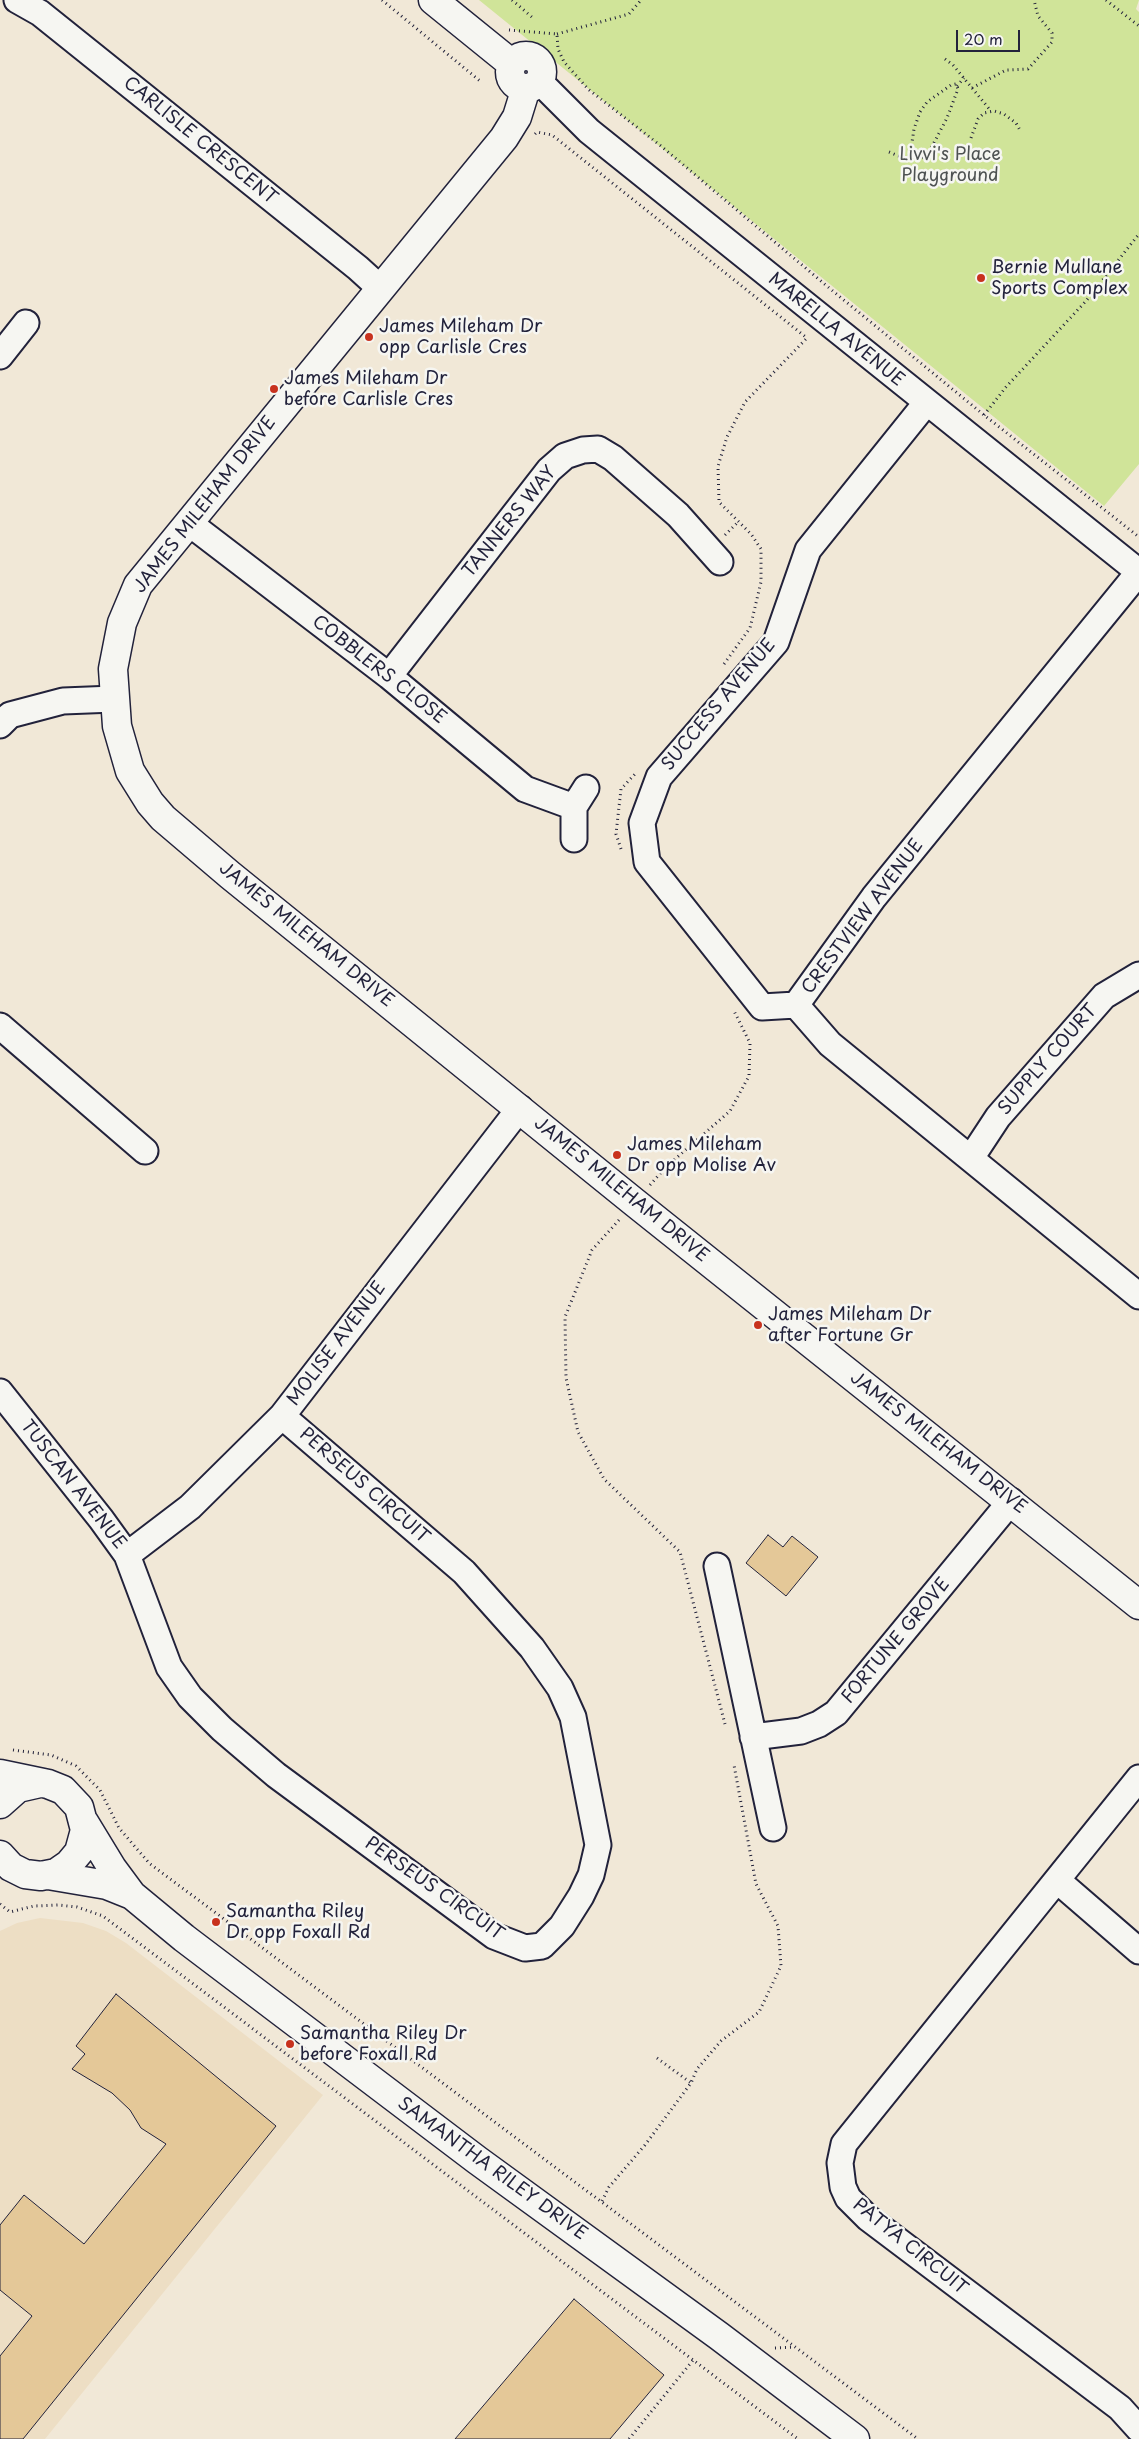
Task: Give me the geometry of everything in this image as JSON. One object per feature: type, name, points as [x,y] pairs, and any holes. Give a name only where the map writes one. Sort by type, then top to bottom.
[{"type":"street","name":"CARLISLE CRESCENT","points":[[17,0],[40,13],[358,268],[380,288]]},
{"type":"street","points":[[433,0],[512,64],[512,79],[516,85],[532,85]]},
{"type":"street","name":"JAMES MILEHAM DRIVE","points":[[532,85],[517,117],[504,138],[146,574],[129,604],[116,647],[113,669],[114,699],[119,735],[130,771],[150,803],[163,818],[230,875],[642,1208],[1139,1605]]},
{"type":"street","name":"MARELLA AVENUE","points":[[532,85],[1139,572]]},
{"type":"street","points":[[0,356],[26,323]]},
{"type":"street","name":"SUCCESS AVENUE","points":[[796,1005],[762,1007],[647,862],[642,823],[659,777],[776,642],[808,550],[927,402]]},
{"type":"street","name":"TANNERS WAY","points":[[389,676],[549,470],[565,456],[574,452],[598,449],[613,458],[678,515],[720,562]]},
{"type":"street","name":"COBBLERS CLOSE","points":[[188,523],[389,676],[525,788],[580,797],[574,839]]},
{"type":"street","name":"CRESTVIEW AVENUE","points":[[1139,572],[874,897],[796,1005],[830,1044],[1139,1296]]},
{"type":"street","points":[[0,725],[10,715],[63,701],[114,699]]},
{"type":"street","name":"SUPPLY COURT","points":[[971,1158],[998,1116],[1104,996],[1139,975]]},
{"type":"street","points":[[0,1026],[145,1151]]},
{"type":"street","name":"MOLISE AVENUE","points":[[127,1555],[190,1507],[282,1416],[520,1108]]},
{"type":"street","name":"TUSCAN AVENUE","points":[[0,1392],[101,1519],[127,1555]]},
{"type":"street","name":"PERSEUS CIRCUIT","points":[[127,1555],[169,1667],[190,1697],[222,1729],[276,1775],[494,1936],[524,1948],[542,1946],[562,1926],[582,1896],[592,1875],[598,1845],[572,1717],[560,1688],[532,1648],[464,1572],[282,1416]]},
{"type":"street","name":"FORTUNE GROVE","points":[[753,1737],[801,1731],[819,1724],[836,1713],[1011,1501]]},
{"type":"street","points":[[717,1566],[773,1828]]},
{"type":"street","name":"SAMANTHA RILEY DRIVE","points":[[4,1762],[40,1783],[56,1787],[69,1795],[79,1807],[84,1822],[112,1868],[132,1895],[184,1938],[477,2160],[719,2336],[855,2439]]},
{"type":"street","name":"PATYA CIRCUIT","points":[[1139,1778],[1058,1881],[844,2144],[841,2154],[840,2175],[848,2198],[868,2218],[1114,2403],[1139,2429]]},
{"type":"street","points":[[0,1804],[18,1788],[40,1783]]},
{"type":"street","points":[[48,1875],[63,1869],[79,1852],[84,1838],[84,1822]]},
{"type":"street","name":"SAMANTHA RILEY DRIVE","points":[[4,1867],[25,1874],[48,1875],[107,1885],[132,1895]]},
{"type":"street","points":[[1058,1881],[1139,1950]]},
{"type":"path","points":[[382,0],[480,81]]},
{"type":"path","points":[[512,0],[533,18]]},
{"type":"path","points":[[505,30],[557,34],[629,14],[641,0]]},
{"type":"path","points":[[972,88],[1006,70],[1028,69],[1052,42],[1052,33],[1038,16],[1034,0]]},
{"type":"path","points":[[1106,0],[1139,26]]},
{"type":"path","points":[[557,34],[558,49],[564,62],[588,89],[661,146],[984,415],[1139,537]]},
{"type":"path","points":[[945,58],[991,112]]},
{"type":"path","points":[[889,152],[901,157],[922,158],[929,153],[947,118],[958,89],[957,86],[964,78]]},
{"type":"path","points":[[910,156],[920,112],[927,102],[951,85],[956,84],[957,86]]},
{"type":"path","points":[[972,138],[978,119],[984,113],[991,112],[1004,114],[1016,123],[1021,132]]},
{"type":"path","points":[[530,138],[537,132],[552,135],[807,338]]},
{"type":"path","points":[[984,415],[1006,387],[1086,301],[1139,234]]},
{"type":"path","points":[[644,1178],[659,1190]]},
{"type":"path","points":[[4,1762],[51,1755],[76,1766],[100,1790],[119,1828],[149,1863],[918,2439]]},
{"type":"path","points":[[0,1904],[10,1912],[34,1906],[58,1906],[77,1907],[103,1916],[798,2439]]},
{"type":"path","points":[[657,2058],[691,2083]]},
{"type":"path","points":[[629,2439],[694,2359]]},
{"type":"shaded area","points":[[40,1918],[83,1923],[106,1931],[126,1943],[323,2095],[45,2439],[0,2439],[0,1931],[17,1923]]},
{"type":"green space","name":"Bernie Mullane Sports Complex","points":[[479,0],[1139,0],[1136,9],[1139,12],[1139,464],[1104,506]]},
{"type":"building","points":[[768,1535],[783,1547],[792,1536],[818,1557],[786,1596],[746,1563]]},
{"type":"building","points":[[116,1994],[276,2126],[23,2439],[0,2439],[0,2356],[32,2316],[0,2290],[0,2225],[24,2195],[84,2244],[166,2144],[141,2128],[130,2110],[112,2093],[72,2069],[85,2054],[76,2046]]},
{"type":"building","points":[[574,2299],[664,2375],[610,2439],[455,2439]]},
{"type":"place","name":"Bernie Mullane Sports Complex","points":[[981,278]]},
{"type":"place","name":"James Mileham Dr opp Carlisle Cres","points":[[369,337]]},
{"type":"place","name":"James Mileham Dr before Carlisle Cres","points":[[274,389]]},
{"type":"place","name":"James Mileham Dr opp Molise Av","points":[[617,1155]]},
{"type":"place","name":"James Mileham Dr after Fortune Gr","points":[[758,1325]]},
{"type":"place","name":"Samantha Riley Dr opp Foxall Rd","points":[[216,1922]]},
{"type":"place","name":"Samantha Riley Dr before Foxall Rd","points":[[290,2044]]},
{"type":"park label","name":"Livvi's Place Playground","points":[[950,165]]}]
